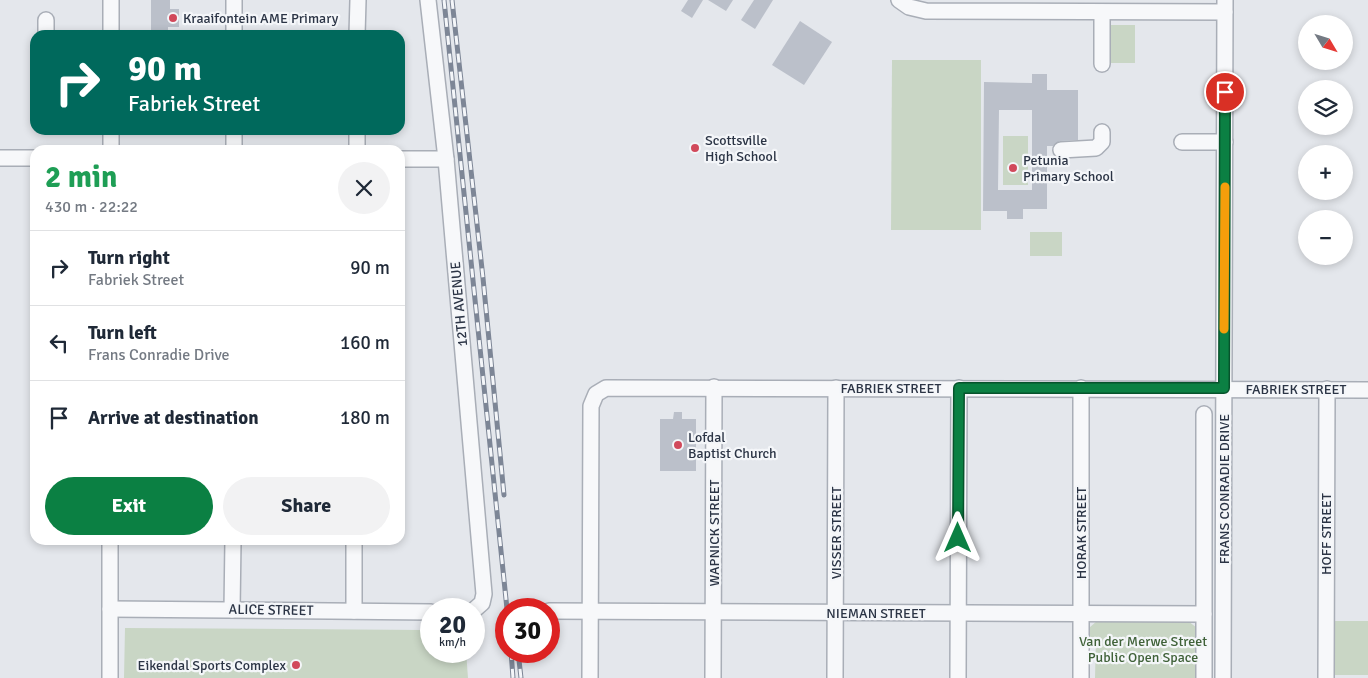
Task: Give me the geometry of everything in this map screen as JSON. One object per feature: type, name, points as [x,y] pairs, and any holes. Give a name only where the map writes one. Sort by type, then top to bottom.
[{"type":"street","points":[[111,0],[111,30]]},
{"type":"street","points":[[234,0],[234,30]]},
{"type":"street","points":[[357,30],[358,0]]},
{"type":"street","name":"12TH AVENUE","points":[[428,0],[446,159],[484,594],[482,598]]},
{"type":"street","points":[[899,0],[909,7],[926,12],[971,6],[1057,6],[1102,12],[1155,6],[1225,6]]},
{"type":"street","name":"FRANS CONRADIE DRIVE","points":[[1223,678],[1225,6]]},
{"type":"street","points":[[1102,12],[1102,64]]},
{"type":"street","points":[[1061,150],[1096,148],[1102,142],[1102,132]]},
{"type":"street","points":[[1182,142],[1225,142]]},
{"type":"street","points":[[0,158],[30,158]]},
{"type":"street","points":[[405,159],[446,159]]},
{"type":"street","name":"FABRIEK STREET","points":[[590,612],[591,406],[596,394],[612,387],[1368,390]]},
{"type":"street","name":"WAPNICK STREET","points":[[713,678],[714,387]]},
{"type":"street","name":"VISSER STREET","points":[[835,678],[836,388]]},
{"type":"street","points":[[958,678],[959,388]]},
{"type":"street","name":"HORAK STREET","points":[[1080,678],[1081,388]]},
{"type":"street","name":"HOFF STREET","points":[[1326,678],[1327,389]]},
{"type":"street","points":[[1204,414],[1204,678]]},
{"type":"street","points":[[110,545],[110,678]]},
{"type":"street","points":[[232,610],[233,545]]},
{"type":"street","points":[[354,545],[354,611]]},
{"type":"street","name":"ALICE STREET","points":[[110,609],[420,612]]},
{"type":"street","name":"NIEMAN STREET","points":[[560,611],[1204,614]]},
{"type":"street","points":[[590,612],[590,678]]},
{"type":"green space","points":[[1109,25],[1135,25],[1135,63],[1110,63],[1106,59]]},
{"type":"green space","points":[[892,60],[981,60],[981,230],[891,230]]},
{"type":"green space","points":[[1003,136],[1028,136],[1028,185],[1003,185]]},
{"type":"green space","points":[[1030,232],[1062,232],[1062,256],[1030,256]]},
{"type":"green space","name":"Van der Merwe Street Public Open Space","points":[[1097,621],[1188,621],[1197,628],[1198,678],[1095,678],[1096,637],[1087,637],[1089,628]]},
{"type":"green space","points":[[1331,621],[1368,621],[1368,675],[1331,675]]},
{"type":"green space","name":"Eikendal Sports Complex","points":[[125,628],[420,630],[420,663],[467,663],[468,678],[124,678]]},
{"type":"building","points":[[151,0],[170,0],[170,9],[179,9],[179,27],[168,27],[168,30],[151,30]]},
{"type":"building","points":[[688,0],[703,0],[692,18],[681,11]]},
{"type":"building","points":[[708,0],[733,0],[726,11]]},
{"type":"building","points":[[754,0],[773,0],[755,29],[741,20]]},
{"type":"building","points":[[800,21],[832,42],[804,85],[772,65]]},
{"type":"building","points":[[1032,74],[1047,74],[1047,90],[1078,90],[1078,140],[1060,141],[1053,146],[1047,146],[1047,209],[1023,209],[1023,219],[1007,219],[1007,211],[983,211],[984,82],[1032,83]],"holes":[[[999,110],[1032,110],[1032,190],[998,190]]]},
{"type":"building","name":"Lofdal Baptist Church","points":[[674,412],[682,412],[682,419],[696,419],[696,471],[660,471],[660,419],[673,419]]},
{"type":"railway","points":[[444,0],[506,598]]},
{"type":"railway","points":[[452,0],[483,278],[504,495]]},
{"type":"railway","points":[[512,663],[513,678]]},
{"type":"railway","points":[[519,663],[521,678]]},
{"type":"slow traffic","points":[[1224,329],[1225,187]]},
{"type":"place","name":"Kraaifontein AME Primary","points":[[173,18]]},
{"type":"place","name":"Scottsville High School","points":[[695,148]]},
{"type":"place","name":"Petunia Primary School","points":[[1013,168]]},
{"type":"place","name":"Lofdal Baptist Church","points":[[678,445]]},
{"type":"place","name":"Eikendal Sports Complex","points":[[296,665]]},
{"type":"route","points":[[958,538],[959,388],[1224,388],[1225,92]]}]
